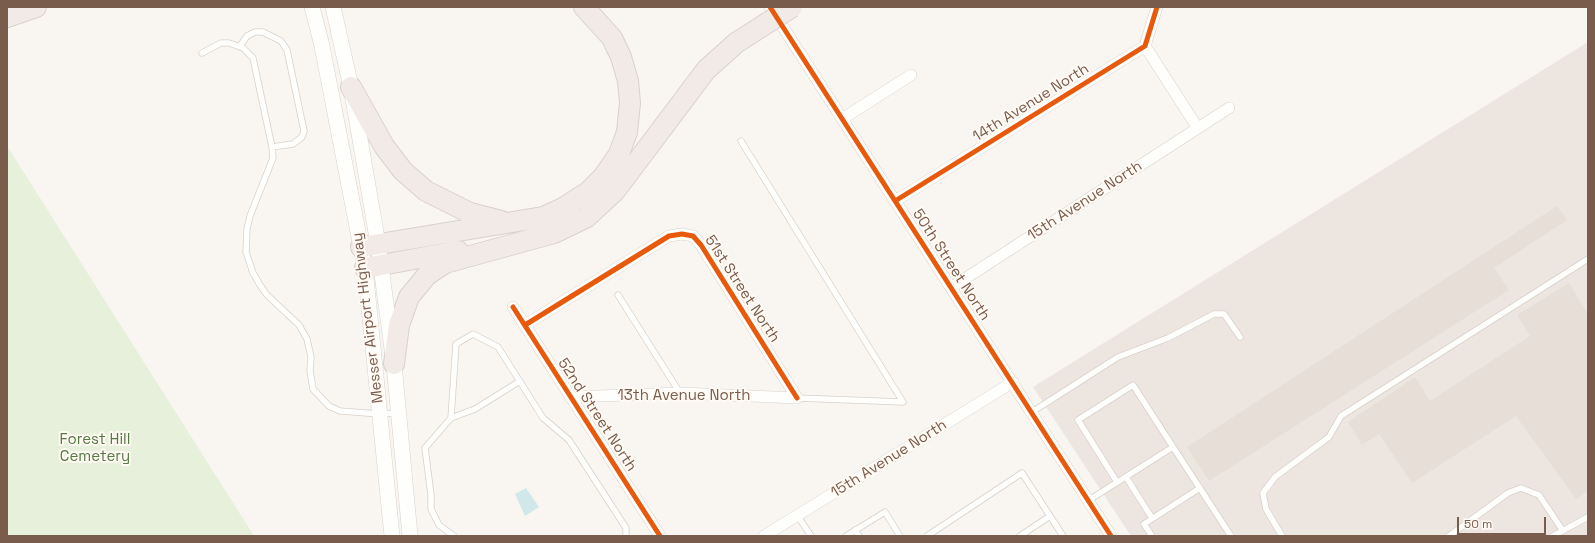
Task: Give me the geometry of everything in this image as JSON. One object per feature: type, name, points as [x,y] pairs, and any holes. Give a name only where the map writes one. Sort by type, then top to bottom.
[{"type":"highway","points":[[7,17],[36,7]]},
{"type":"highway","points":[[370,245],[509,223],[543,216],[563,208],[588,192],[604,176],[619,154],[627,132],[630,103],[628,81],[621,57],[612,38],[584,7]]},
{"type":"highway","points":[[394,364],[399,325],[409,297],[427,275],[445,263],[554,233],[587,217],[615,191],[706,70],[736,43],[774,17],[792,7]]},
{"type":"highway","points":[[351,87],[384,146],[403,171],[426,191],[470,213],[509,223]]},
{"type":"highway","points":[[373,267],[554,233]]},
{"type":"main road","name":"Messer Airport Highway","points":[[312,7],[370,245]]},
{"type":"main road","name":"Messer Airport Highway","points":[[333,7],[351,87],[373,267],[394,364],[410,536]]},
{"type":"main road","name":"Messer Airport Highway","points":[[373,267],[380,414],[392,536]]},
{"type":"street","name":"50th Street North","points":[[770,7],[952,287],[1111,536]]},
{"type":"street","points":[[1157,7],[1145,46],[1198,128]]},
{"type":"street","name":"14th Avenue North","points":[[895,201],[1145,46]]},
{"type":"street","points":[[842,119],[911,75]]},
{"type":"street","name":"15th Avenue North","points":[[952,287],[1229,108]]},
{"type":"street","name":"51st Street North","points":[[525,325],[669,236],[682,234],[693,236],[701,245],[797,398]]},
{"type":"street","name":"52nd Street North","points":[[513,307],[660,536]]},
{"type":"street","name":"15th Avenue North","points":[[764,536],[1013,382]]},
{"type":"street","name":"13th Avenue North","points":[[571,397],[680,393],[797,398]]},
{"type":"lane","points":[[240,46],[247,36],[255,32],[263,32],[281,41],[287,50],[304,131],[298,142],[272,147]]},
{"type":"lane","points":[[202,53],[222,43],[240,46],[253,58],[272,147],[272,158],[268,172],[254,203],[247,229],[246,252],[253,273],[267,295],[299,325],[307,338],[311,357],[311,382],[316,394],[329,406],[340,411],[380,414],[399,413]]},
{"type":"lane","points":[[741,141],[903,402],[797,398]]},
{"type":"lane","points":[[1282,536],[1266,509],[1263,493],[1275,476],[1329,437],[1341,416],[1588,259]]},
{"type":"lane","points":[[618,295],[680,393]]},
{"type":"lane","points":[[1032,412],[1118,357],[1168,338],[1214,314],[1224,314],[1240,337]]},
{"type":"lane","points":[[451,418],[456,344],[473,334],[498,347],[543,418],[569,440],[626,528],[626,536]]},
{"type":"lane","points":[[454,536],[439,525],[431,509],[431,495],[425,448],[451,418],[475,409],[520,381]]},
{"type":"lane","points":[[1117,482],[1078,420],[1133,385],[1231,536]]},
{"type":"lane","points":[[1089,500],[1173,447]]},
{"type":"lane","points":[[927,536],[1022,473],[1063,536]]},
{"type":"lane","points":[[1126,477],[1152,518]]},
{"type":"lane","points":[[1152,536],[1144,524],[1200,488]]},
{"type":"lane","points":[[1449,536],[1508,493],[1520,488],[1539,495],[1564,531]]},
{"type":"lane","points":[[846,536],[885,512],[900,536]]},
{"type":"lane","points":[[798,515],[811,536]]},
{"type":"lane","points":[[1020,536],[1050,516]]},
{"type":"lane","points":[[1553,536],[1588,517]]},
{"type":"lane","points":[[855,530],[859,536]]},
{"type":"shaded area","points":[[1588,42],[1588,536],[1131,536],[1033,387]]},
{"type":"green space","name":"Forest Hill Cemetery","points":[[7,146],[254,536],[7,536]]},
{"type":"water","points":[[526,488],[539,507],[525,516],[515,494]]},
{"type":"building","points":[[1557,206],[1567,220],[1494,268],[1509,290],[1209,481],[1187,447]]},
{"type":"building","points":[[1569,283],[1588,314],[1588,491],[1576,499],[1516,416],[1412,483],[1379,434],[1362,445],[1348,422],[1415,377],[1430,401],[1530,336],[1517,315]]},
{"type":"cycle path","points":[[770,7],[1111,536]]},
{"type":"cycle path","points":[[895,201],[1145,46],[1157,7]]},
{"type":"cycle path","points":[[525,325],[669,236],[682,234],[693,236],[701,245],[797,398]]},
{"type":"cycle path","points":[[513,307],[660,536]]}]
